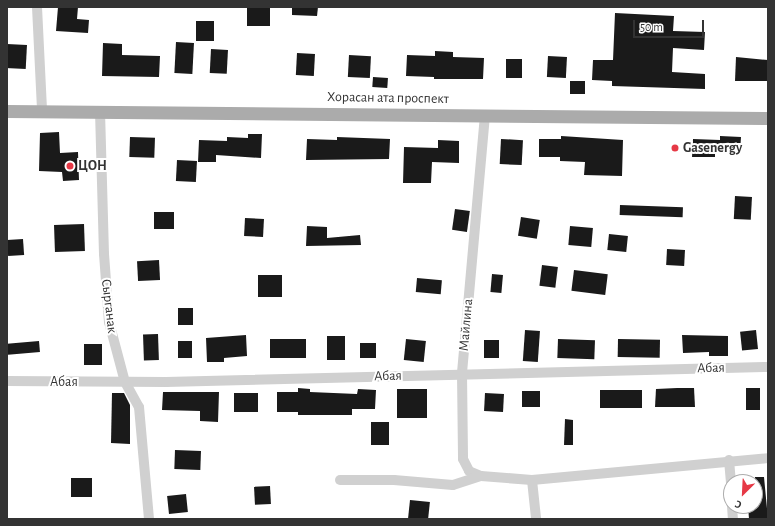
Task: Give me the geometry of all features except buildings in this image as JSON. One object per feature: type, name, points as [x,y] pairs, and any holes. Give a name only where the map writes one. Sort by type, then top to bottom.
[{"type":"main road","name":"Хорасан ата проспект","points":[[7,111],[768,118]]},
{"type":"street","points":[[37,7],[42,111]]},
{"type":"street","name":"Сырганак","points":[[100,111],[104,254],[109,322],[125,382],[138,407],[149,519]]},
{"type":"street","name":"Майлина","points":[[481,476],[469,471],[462,459],[462,374],[485,115]]},
{"type":"street","name":"Абая","points":[[7,381],[125,382],[768,367]]},
{"type":"street","points":[[340,480],[394,480],[452,484],[481,476],[532,480],[729,460],[768,458]]},
{"type":"street","points":[[729,460],[730,474]]},
{"type":"street","points":[[532,480],[536,519]]},
{"type":"place","name":"Gasenergy","points":[[675,148]]},
{"type":"place","name":"ЦОН","points":[[70,166]]}]
